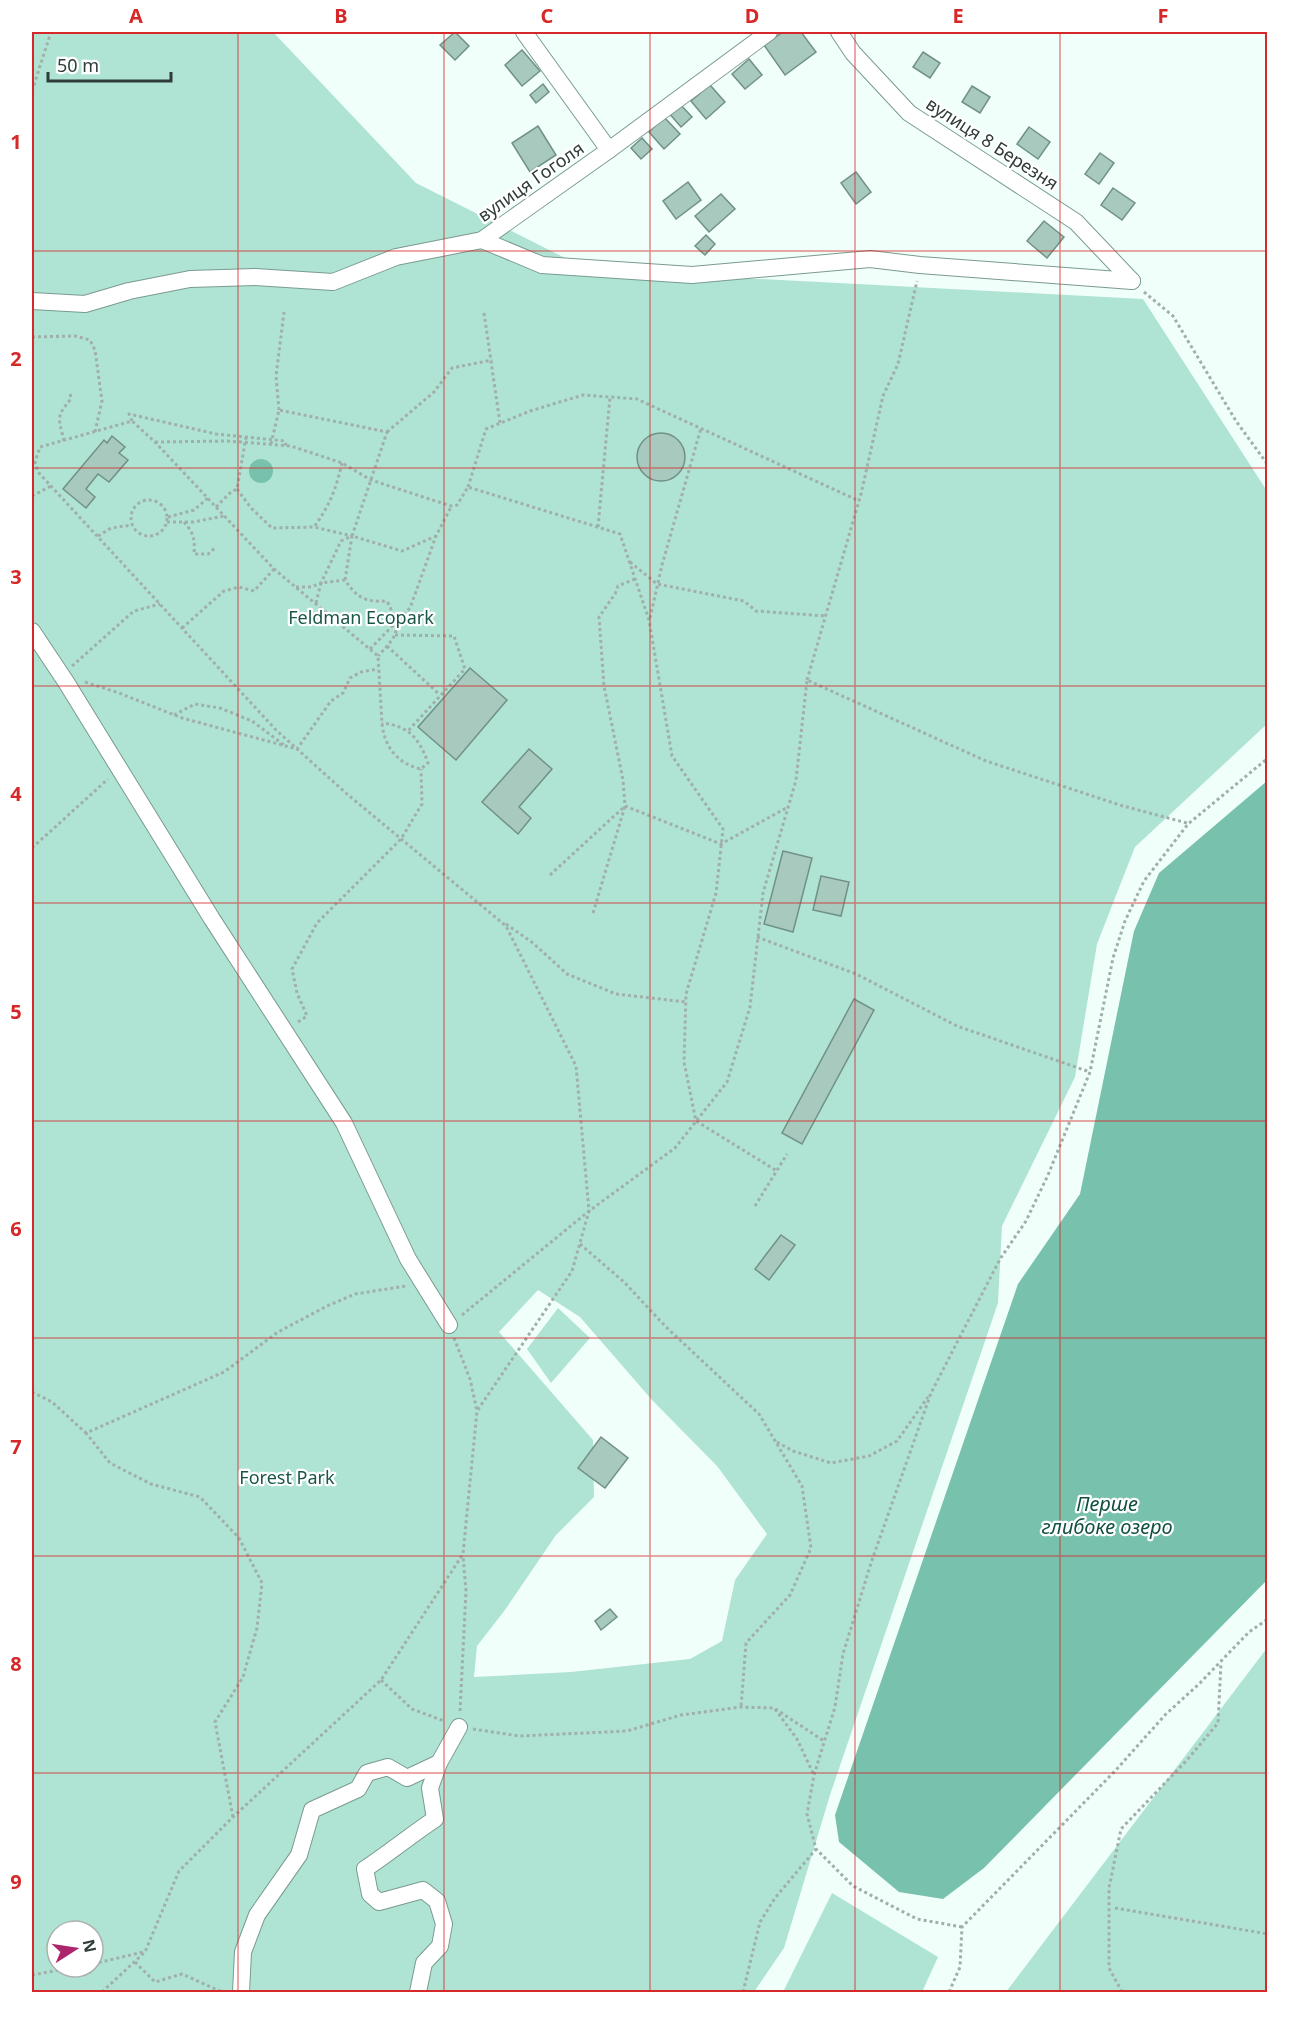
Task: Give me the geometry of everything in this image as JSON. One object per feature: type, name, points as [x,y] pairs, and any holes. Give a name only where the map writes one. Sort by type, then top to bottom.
[{"type":"street","points":[[524,32],[609,150]]},
{"type":"street","name":"вулиця Гоголя","points":[[32,301],[85,304],[129,291],[190,279],[255,277],[333,282],[396,256],[482,240],[769,32]]},
{"type":"street","name":"вулиця 8 Березня","points":[[839,32],[853,53],[909,113],[1076,222],[1132,281]]},
{"type":"street","points":[[482,240],[542,265],[692,275],[870,258],[920,265],[1132,281]]},
{"type":"street","points":[[32,631],[62,675],[212,919],[344,1123],[408,1259],[449,1326]]},
{"type":"street","points":[[418,1992],[424,1963],[440,1946],[444,1924],[437,1901],[423,1890],[379,1902],[370,1894],[365,1869],[435,1819],[430,1788],[439,1763],[459,1727]]},
{"type":"street","points":[[241,1992],[243,1952],[257,1916],[299,1855],[312,1810],[358,1789],[367,1773],[388,1767],[407,1778],[439,1763]]},
{"type":"path","points":[[32,91],[51,32]]},
{"type":"path","points":[[459,1727],[466,1591],[463,1554],[477,1411],[470,1379],[449,1326],[589,1211],[675,1148],[727,1082],[750,1007],[763,893],[796,780],[807,680],[859,501],[883,396],[898,364],[920,265]]},
{"type":"path","points":[[1132,281],[1173,316],[1236,421],[1268,465]]},
{"type":"path","points":[[271,445],[279,411],[276,376],[284,312]]},
{"type":"path","points":[[484,313],[500,423]]},
{"type":"path","points":[[32,337],[75,336],[90,340],[95,350],[102,401],[94,432]]},
{"type":"path","points":[[421,769],[408,766],[391,752],[383,732],[378,656],[395,635],[397,621],[387,601],[370,602],[354,593],[345,580],[352,536],[387,432],[434,392],[452,368],[492,360]]},
{"type":"path","points":[[64,441],[58,419],[62,409],[71,399],[70,392]]},
{"type":"path","points":[[155,442],[286,446],[342,463],[371,480],[451,506],[458,505],[468,487],[486,429],[530,411],[583,395],[636,399],[859,501]]},
{"type":"path","points":[[598,527],[610,397]]},
{"type":"path","points":[[279,411],[387,432]]},
{"type":"path","points":[[286,446],[285,441],[211,432],[129,414],[132,421],[155,442],[274,569],[378,656]]},
{"type":"path","points":[[132,421],[40,447],[35,462],[38,472],[276,730],[401,839],[506,926],[576,1066],[589,1211],[572,1271],[477,1411]]},
{"type":"path","points":[[650,620],[657,584],[701,428]]},
{"type":"path","points":[[210,442],[211,432]]},
{"type":"path","points":[[246,437],[237,489],[251,508],[272,528],[314,526],[402,551],[436,536]]},
{"type":"path","points":[[314,526],[334,495],[342,463]]},
{"type":"path","points":[[32,496],[51,486]]},
{"type":"path","points":[[468,487],[620,534],[650,620],[672,756],[723,829],[716,893],[686,994],[684,1062],[696,1121],[777,1171]]},
{"type":"path","points":[[216,507],[237,489]]},
{"type":"path","points":[[167,520],[194,510],[208,498]]},
{"type":"path","points":[[143,500],[160,502],[167,512],[167,520],[161,532],[151,536],[140,533],[132,525],[133,510],[143,500]]},
{"type":"path","points":[[370,649],[410,608],[436,536],[451,506]]},
{"type":"path","points":[[167,520],[193,522],[224,516]]},
{"type":"path","points":[[184,522],[193,531],[194,554],[208,554],[216,547]]},
{"type":"path","points":[[98,537],[111,528],[132,525]]},
{"type":"path","points":[[316,604],[321,583],[340,542],[352,536]]},
{"type":"path","points":[[628,561],[657,584],[744,601],[756,611],[826,616]]},
{"type":"path","points":[[182,628],[224,591],[239,587],[254,591],[274,569]]},
{"type":"path","points":[[593,913],[625,806],[624,780],[604,686],[599,616],[618,586],[635,579]]},
{"type":"path","points":[[296,587],[311,587],[321,583],[345,580]]},
{"type":"path","points":[[62,675],[134,610],[160,604]]},
{"type":"path","points":[[395,635],[454,636],[465,669],[407,732]]},
{"type":"path","points":[[387,646],[440,695]]},
{"type":"path","points":[[297,749],[331,701],[343,693],[350,678],[361,672],[378,669]]},
{"type":"path","points":[[62,675],[119,693],[174,715],[297,749]]},
{"type":"path","points":[[807,680],[986,761],[1123,806],[1188,824]]},
{"type":"path","points":[[174,715],[195,704],[220,708],[252,721],[286,746]]},
{"type":"path","points":[[382,723],[398,725],[413,736],[428,763],[421,769]]},
{"type":"path","points":[[962,1927],[917,1919],[853,1886],[816,1849],[807,1814],[814,1775],[835,1707],[843,1653],[867,1574],[931,1393],[1000,1259],[1026,1221],[1048,1175],[1090,1072],[1113,958],[1125,921],[1144,881],[1188,824],[1268,759]]},
{"type":"path","points":[[32,848],[120,768]]},
{"type":"path","points":[[284,1031],[307,1016],[297,993],[292,969],[317,923],[401,839],[422,804],[421,769]]},
{"type":"path","points":[[625,806],[721,844]]},
{"type":"path","points":[[550,875],[625,806]]},
{"type":"path","points":[[721,844],[788,807]]},
{"type":"path","points":[[488,911],[533,943],[567,974],[616,994],[686,1002]]},
{"type":"path","points":[[757,937],[856,974],[957,1026],[1090,1072]]},
{"type":"path","points":[[755,1206],[787,1154]]},
{"type":"path","points":[[579,1244],[624,1282],[666,1327],[759,1414],[802,1486],[811,1548],[790,1595],[746,1643],[741,1707]]},
{"type":"path","points":[[86,1433],[224,1372],[278,1332],[355,1294],[424,1285]]},
{"type":"path","points":[[32,1392],[52,1402],[86,1433],[110,1463],[151,1484],[200,1497],[239,1538],[262,1583],[257,1628],[243,1677],[215,1722],[233,1817]]},
{"type":"path","points":[[776,1442],[793,1451],[831,1463],[869,1456],[897,1441],[931,1393]]},
{"type":"path","points":[[102,1992],[145,1952],[179,1871],[233,1817],[381,1680],[463,1554]]},
{"type":"path","points":[[949,1992],[960,1967],[962,1927],[1116,1770],[1165,1715],[1249,1632],[1268,1619]]},
{"type":"path","points":[[1122,1992],[1109,1968],[1109,1888],[1121,1829],[1187,1760],[1218,1723],[1221,1661]]},
{"type":"path","points":[[381,1680],[412,1709],[459,1727],[519,1736],[627,1731],[681,1715],[741,1707],[774,1708],[824,1741]]},
{"type":"path","points":[[774,1708],[797,1739],[814,1775]]},
{"type":"path","points":[[743,1992],[760,1922],[774,1898],[816,1849]]},
{"type":"path","points":[[1115,1908],[1268,1934]]},
{"type":"path","points":[[105,1961],[145,1952]]},
{"type":"path","points":[[134,1962],[155,1982],[182,1974],[222,1992]]},
{"type":"green space","name":"Forest Park","points":[[32,32],[273,32],[416,183],[589,270],[1143,299],[1267,491],[1267,724],[1135,847],[1097,944],[1075,1077],[1002,1226],[998,1303],[830,1795],[784,1948],[754,1992],[32,1992]],"holes":[[[538,1290],[580,1317],[652,1400],[717,1466],[767,1534],[735,1580],[722,1641],[690,1659],[571,1672],[474,1677],[477,1646],[505,1610],[556,1535],[594,1497],[593,1440],[499,1332]]]},
{"type":"green space","points":[[558,1308],[590,1338],[551,1383],[527,1349]]},
{"type":"green space","points":[[1267,1648],[1267,1992],[1006,1992]]},
{"type":"green space","points":[[832,1893],[938,1957],[922,1992],[783,1992]]},
{"type":"water","points":[[261,459],[270,462],[273,471],[270,480],[261,483],[252,480],[249,471],[252,462]]},
{"type":"water","name":"Перше глибоке озеро","points":[[1267,781],[1267,1580],[984,1868],[943,1899],[899,1892],[839,1842],[835,1815],[1018,1284],[1080,1194],[1134,931],[1159,873]]},
{"type":"building","points":[[455,32],[469,46],[455,60],[440,45]]},
{"type":"building","points":[[783,32],[801,32],[816,52],[785,75],[764,45]]},
{"type":"building","points":[[522,50],[540,71],[522,86],[505,65]]},
{"type":"building","points":[[923,52],[940,63],[930,78],[913,67]]},
{"type":"building","points":[[749,59],[762,75],[745,89],[732,74]]},
{"type":"building","points":[[543,84],[549,92],[536,103],[530,95]]},
{"type":"building","points":[[710,85],[725,102],[706,119],[691,101]]},
{"type":"building","points":[[972,86],[990,97],[980,113],[962,102]]},
{"type":"building","points":[[679,103],[692,117],[681,127],[668,112]]},
{"type":"building","points":[[664,117],[680,134],[664,149],[649,132]]},
{"type":"building","points":[[538,126],[556,155],[530,172],[512,143]]},
{"type":"building","points":[[1029,127],[1050,142],[1038,159],[1017,144]]},
{"type":"building","points":[[642,138],[652,149],[641,159],[631,148]]},
{"type":"building","points":[[1100,153],[1114,163],[1099,184],[1085,174]]},
{"type":"building","points":[[856,172],[871,192],[856,204],[841,183]]},
{"type":"building","points":[[688,182],[701,200],[676,219],[663,201]]},
{"type":"building","points":[[1113,188],[1135,203],[1122,220],[1101,205]]},
{"type":"building","points":[[721,194],[735,209],[709,232],[695,216]]},
{"type":"building","points":[[1044,221],[1064,237],[1047,258],[1027,241]]},
{"type":"building","points":[[706,235],[715,244],[705,255],[695,246]]},
{"type":"building","points":[[656,433],[666,433],[678,440],[685,452],[685,462],[678,474],[666,481],[656,481],[641,470],[637,462],[637,452],[648,437]]},
{"type":"building","points":[[112,436],[125,447],[119,453],[128,460],[109,482],[98,474],[86,489],[95,497],[86,508],[63,489],[104,440],[107,443]]},
{"type":"building","points":[[470,668],[507,700],[456,760],[418,727]]},
{"type":"building","points":[[529,749],[552,769],[519,807],[531,818],[518,834],[482,802]]},
{"type":"building","points":[[783,851],[812,858],[793,932],[764,924]]},
{"type":"building","points":[[821,876],[849,882],[841,916],[813,910]]},
{"type":"building","points":[[854,999],[874,1010],[802,1144],[782,1133]]},
{"type":"building","points":[[781,1235],[795,1245],[769,1280],[755,1269]]},
{"type":"building","points":[[601,1437],[628,1458],[605,1488],[578,1468]]},
{"type":"building","points":[[610,1609],[617,1617],[601,1630],[595,1621]]},
{"type":"park label","name":"Feldman Ecopark","points":[[361,618]]}]
